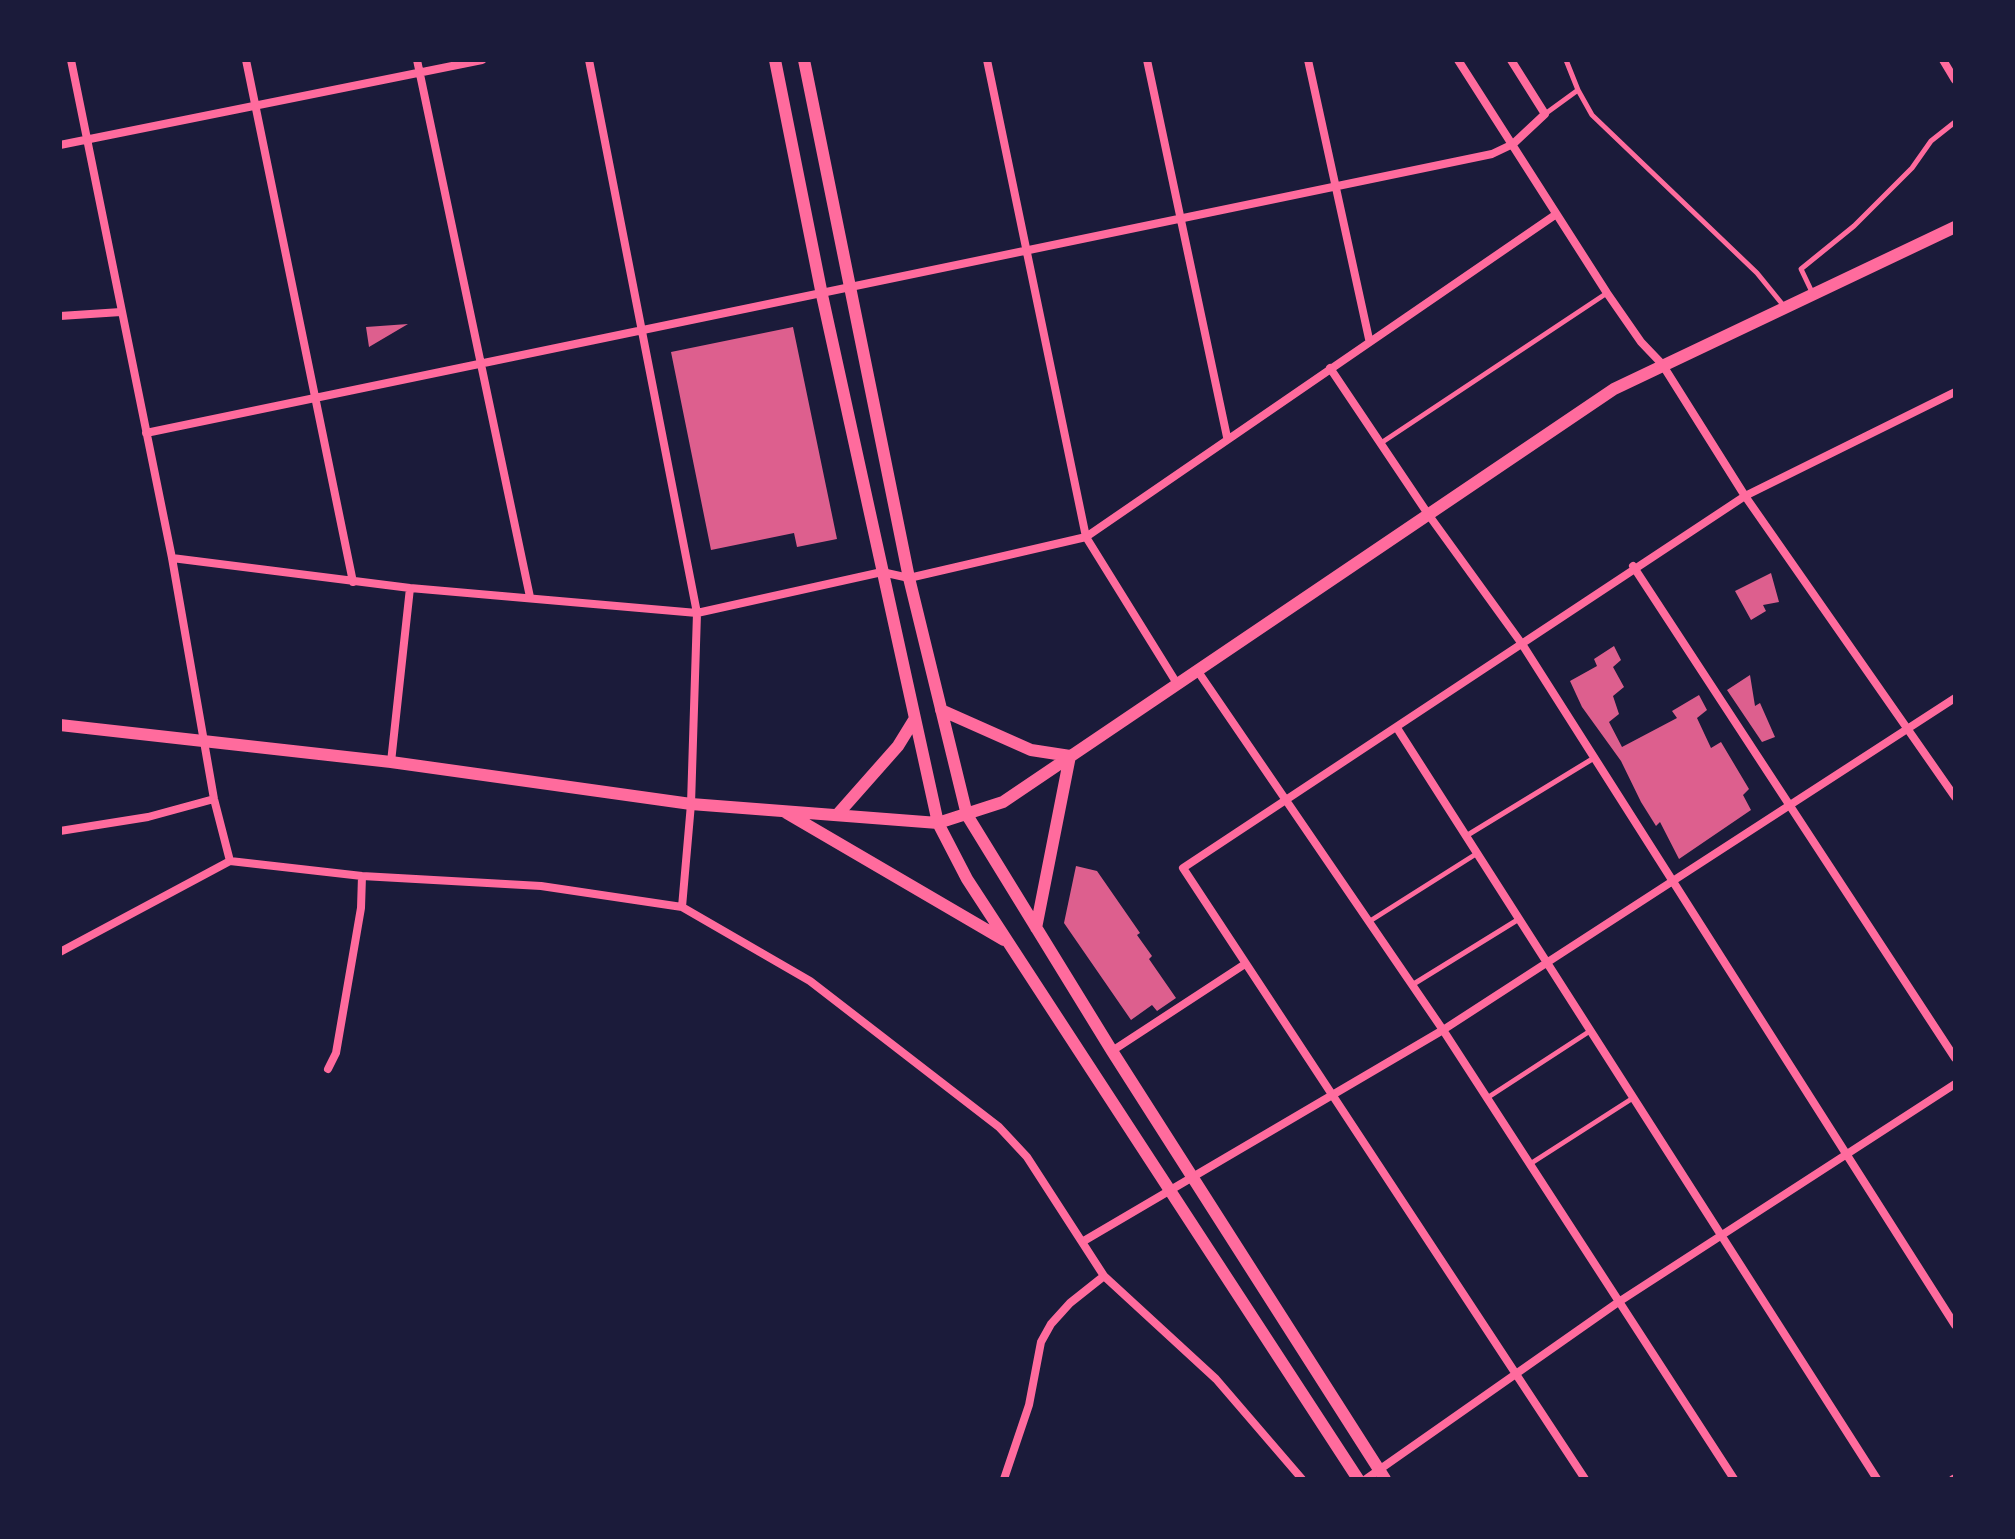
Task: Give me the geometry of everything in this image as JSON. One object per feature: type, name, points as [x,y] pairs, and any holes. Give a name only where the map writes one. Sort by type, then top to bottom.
[{"type":"street","points":[[71,60],[172,558],[214,799],[230,861]]},
{"type":"street","points":[[246,60],[353,582]]},
{"type":"street","points":[[417,60],[530,597]]},
{"type":"street","points":[[60,145],[482,60]]},
{"type":"street","points":[[589,60],[697,613],[691,804],[682,907]]},
{"type":"street","points":[[775,60],[822,295],[938,823],[967,879],[1358,1479]]},
{"type":"street","points":[[804,60],[909,578],[967,815],[1112,1051],[1381,1473]]},
{"type":"street","points":[[987,60],[1086,537],[1176,682]]},
{"type":"street","points":[[1147,60],[1227,437]]},
{"type":"street","points":[[1308,60],[1369,339]]},
{"type":"street","points":[[1458,60],[1607,293],[1641,342],[1662,364],[1745,496],[1955,797]]},
{"type":"street","points":[[146,433],[641,330],[851,290],[1492,154],[1513,144],[1545,114],[1511,60]]},
{"type":"street","points":[[1943,60],[1955,80]]},
{"type":"street","points":[[172,558],[410,588],[697,613],[882,572],[909,578],[1086,537],[1369,339],[1555,215]]},
{"type":"street","points":[[60,725],[391,762],[691,804],[938,823],[1003,802],[1176,682],[1199,673],[1563,420],[1662,364],[1955,227]]},
{"type":"street","points":[[60,316],[121,312]]},
{"type":"street","points":[[1330,368],[1428,514],[1522,644],[1955,1325]]},
{"type":"street","points":[[1585,1479],[1183,868],[1397,728],[1633,566],[1745,496],[1955,392]]},
{"type":"street","points":[[1633,566],[1955,1058]]},
{"type":"street","points":[[391,762],[410,588]]},
{"type":"street","points":[[1199,673],[1443,1030],[1617,1303],[1734,1479]]},
{"type":"street","points":[[1082,1242],[1443,1030],[1955,698]]},
{"type":"street","points":[[941,710],[1031,750],[1070,756]]},
{"type":"street","points":[[837,815],[898,746],[914,720]]},
{"type":"street","points":[[1397,728],[1877,1479]]},
{"type":"street","points":[[1036,928],[1070,756]]},
{"type":"street","points":[[60,831],[148,817],[214,799]]},
{"type":"street","points":[[782,811],[1008,942]]},
{"type":"street","points":[[60,952],[230,861],[362,876],[541,886],[682,907],[810,981],[999,1127],[1027,1157],[1104,1276],[1216,1379],[1302,1479]]},
{"type":"street","points":[[328,1069],[336,1053],[361,908],[362,876]]},
{"type":"street","points":[[1112,1051],[1245,964]]},
{"type":"street","points":[[1366,1479],[1381,1473],[1514,1373],[1617,1303],[1955,1084]]},
{"type":"street","points":[[1004,1479],[1029,1405],[1041,1342],[1061,1314],[1104,1276]]},
{"type":"lane","points":[[1566,60],[1592,115],[1757,273],[1783,306]]},
{"type":"lane","points":[[1545,114],[1578,90]]},
{"type":"lane","points":[[1812,292],[1801,269],[1854,226],[1912,168],[1931,141],[1955,122]]},
{"type":"lane","points":[[1381,444],[1607,293]]},
{"type":"lane","points":[[1466,836],[1594,758]]},
{"type":"lane","points":[[1369,921],[1477,853]]},
{"type":"lane","points":[[1412,985],[1520,919]]},
{"type":"lane","points":[[1487,1098],[1591,1030]]},
{"type":"lane","points":[[1529,1165],[1634,1097]]},
{"type":"building","points":[[408,324],[369,347],[366,327]]},
{"type":"building","points":[[793,327],[837,539],[797,547],[794,533],[711,550],[671,352]]},
{"type":"building","points":[[1771,573],[1779,602],[1763,605],[1766,611],[1751,620],[1735,591]]},
{"type":"building","points":[[1614,646],[1621,660],[1613,667],[1624,687],[1613,696],[1619,714],[1609,722],[1622,747],[1677,718],[1672,711],[1699,695],[1707,710],[1697,718],[1711,748],[1721,742],[1749,789],[1743,795],[1751,810],[1679,859],[1660,822],[1656,826],[1621,761],[1582,707],[1570,681],[1597,666],[1594,659]]},
{"type":"building","points":[[1750,675],[1755,706],[1760,703],[1775,737],[1762,742],[1727,690]]},
{"type":"building","points":[[1076,866],[1097,871],[1140,933],[1137,935],[1152,956],[1149,959],[1176,998],[1157,1011],[1152,1005],[1131,1020],[1064,923]]}]
